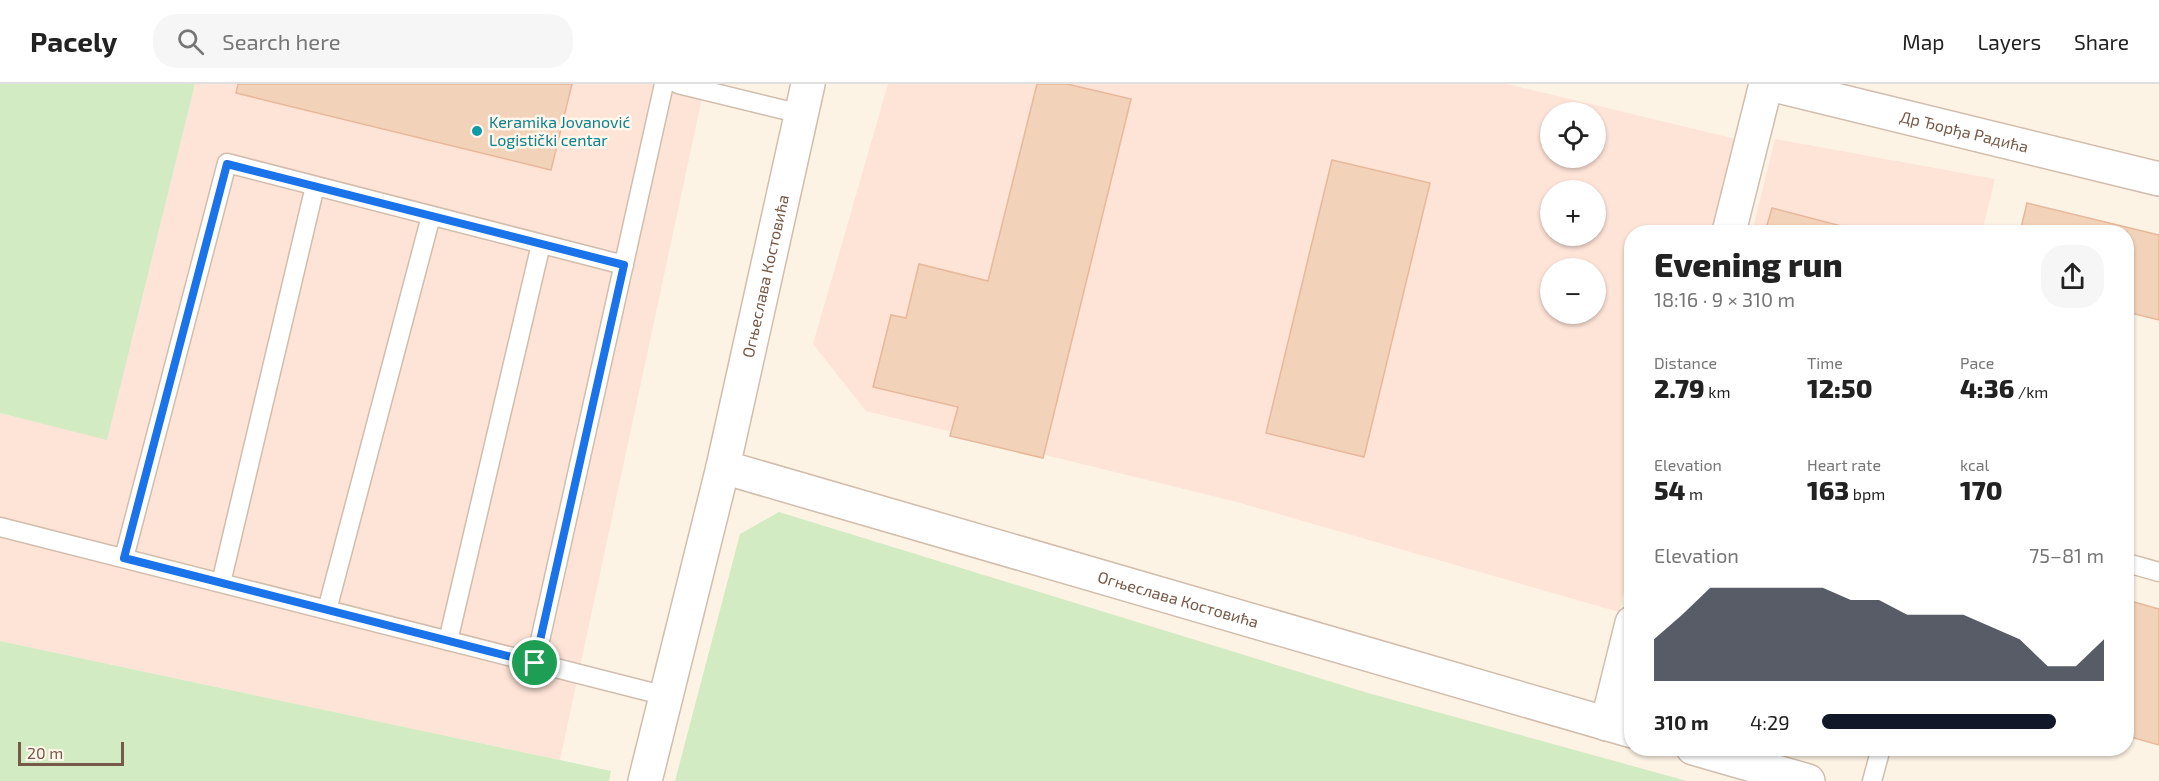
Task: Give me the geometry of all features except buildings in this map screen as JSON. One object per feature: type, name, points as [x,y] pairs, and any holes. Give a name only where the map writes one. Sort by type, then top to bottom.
[{"type":"street","name":"Др Ђорђа Радића","points":[[1768,84],[2159,179]]},
{"type":"street","points":[[1731,225],[1768,84]]},
{"type":"street","name":"Огњеслава Костовића","points":[[645,781],[723,467],[804,99]]},
{"type":"street","name":"Огњеслава Костовића","points":[[723,467],[1619,728]]},
{"type":"street","points":[[1619,728],[1624,688]]},
{"type":"street","points":[[1721,756],[1808,781]]},
{"type":"lane","points":[[535,663],[664,84]]},
{"type":"lane","points":[[678,84],[804,99]]},
{"type":"lane","points":[[124,558],[227,164],[624,265]]},
{"type":"lane","points":[[221,583],[315,186]]},
{"type":"lane","points":[[327,610],[431,216]]},
{"type":"lane","points":[[448,641],[541,244]]},
{"type":"lane","points":[[0,527],[666,696]]},
{"type":"lane","points":[[2134,565],[2159,572]]},
{"type":"lane","points":[[1872,781],[1879,756]]},
{"type":"shaded area","points":[[195,84],[705,84],[560,760],[0,641],[0,413],[107,439]]},
{"type":"shaded area","points":[[888,84],[1507,84],[1582,102],[1540,102],[1540,168],[1606,168],[1606,108],[1736,139],[1715,225],[1624,225],[1624,592],[1619,612],[1237,502],[866,411],[813,344]]},
{"type":"shaded area","points":[[1775,139],[1995,179],[1984,225],[1754,225]]},
{"type":"green space","points":[[0,84],[195,84],[107,440],[0,413]]},
{"type":"green space","points":[[779,512],[1368,693],[1687,781],[675,781],[740,534]]},
{"type":"green space","points":[[0,641],[611,771],[609,781],[0,781]]},
{"type":"place","name":"Keramika Jovanović Logistički centar","points":[[477,131]]},
{"type":"route","points":[[227,164],[624,265],[535,663],[124,558],[227,164]]}]
